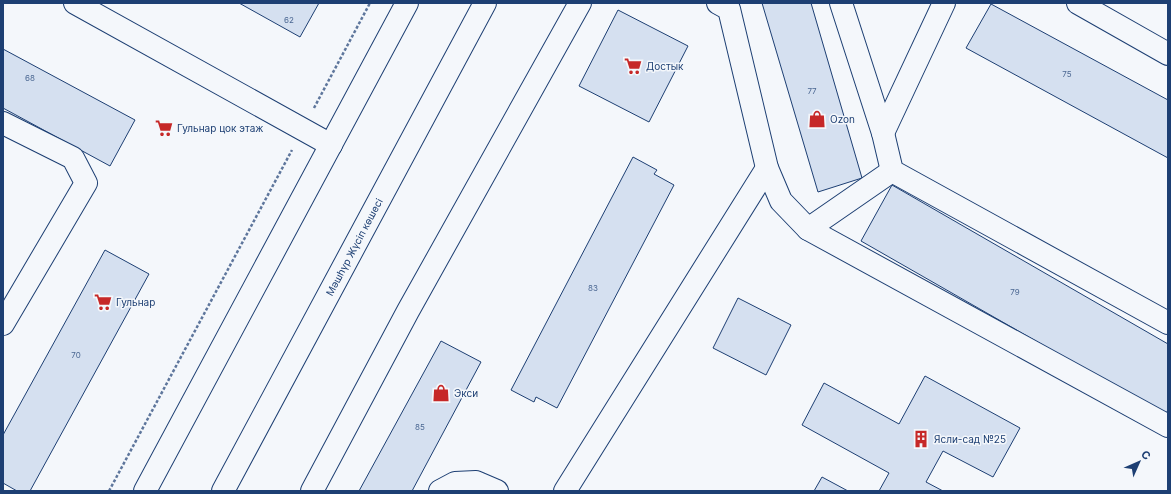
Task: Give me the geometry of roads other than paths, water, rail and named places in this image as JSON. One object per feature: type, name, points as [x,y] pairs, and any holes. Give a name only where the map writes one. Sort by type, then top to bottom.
[{"type":"main road","points":[[75,3],[331,145]]},
{"type":"main road","points":[[145,491],[407,3]]},
{"type":"main road","name":"Мәшһүр Жүсіп көшесі","points":[[224,491],[485,3]]},
{"type":"main road","points":[[312,491],[408,311],[580,3]]},
{"type":"main road","points":[[718,3],[729,9],[767,168],[781,201],[808,230],[1168,426]]},
{"type":"main road","points":[[841,3],[882,133],[892,171],[1168,323]]},
{"type":"main road","points":[[882,133],[944,3]]},
{"type":"main road","points":[[1078,3],[1168,54]]},
{"type":"main road","points":[[3,124],[74,158],[86,183],[3,324]]},
{"type":"main road","points":[[565,491],[767,168]]},
{"type":"main road","points":[[808,230],[892,171]]},
{"type":"main road","points":[[440,491],[455,483],[476,482],[497,491]]},
{"type":"place","name":"Достык","points":[[633,66]]},
{"type":"place","name":"Ozon","points":[[817,119]]},
{"type":"place","name":"Гульнар цок этаж","points":[[164,128]]},
{"type":"place","name":"Гульнар","points":[[103,302]]},
{"type":"place","name":"Экси","points":[[441,393]]},
{"type":"place","name":"Ясли-сад №25","points":[[921,439]]}]
